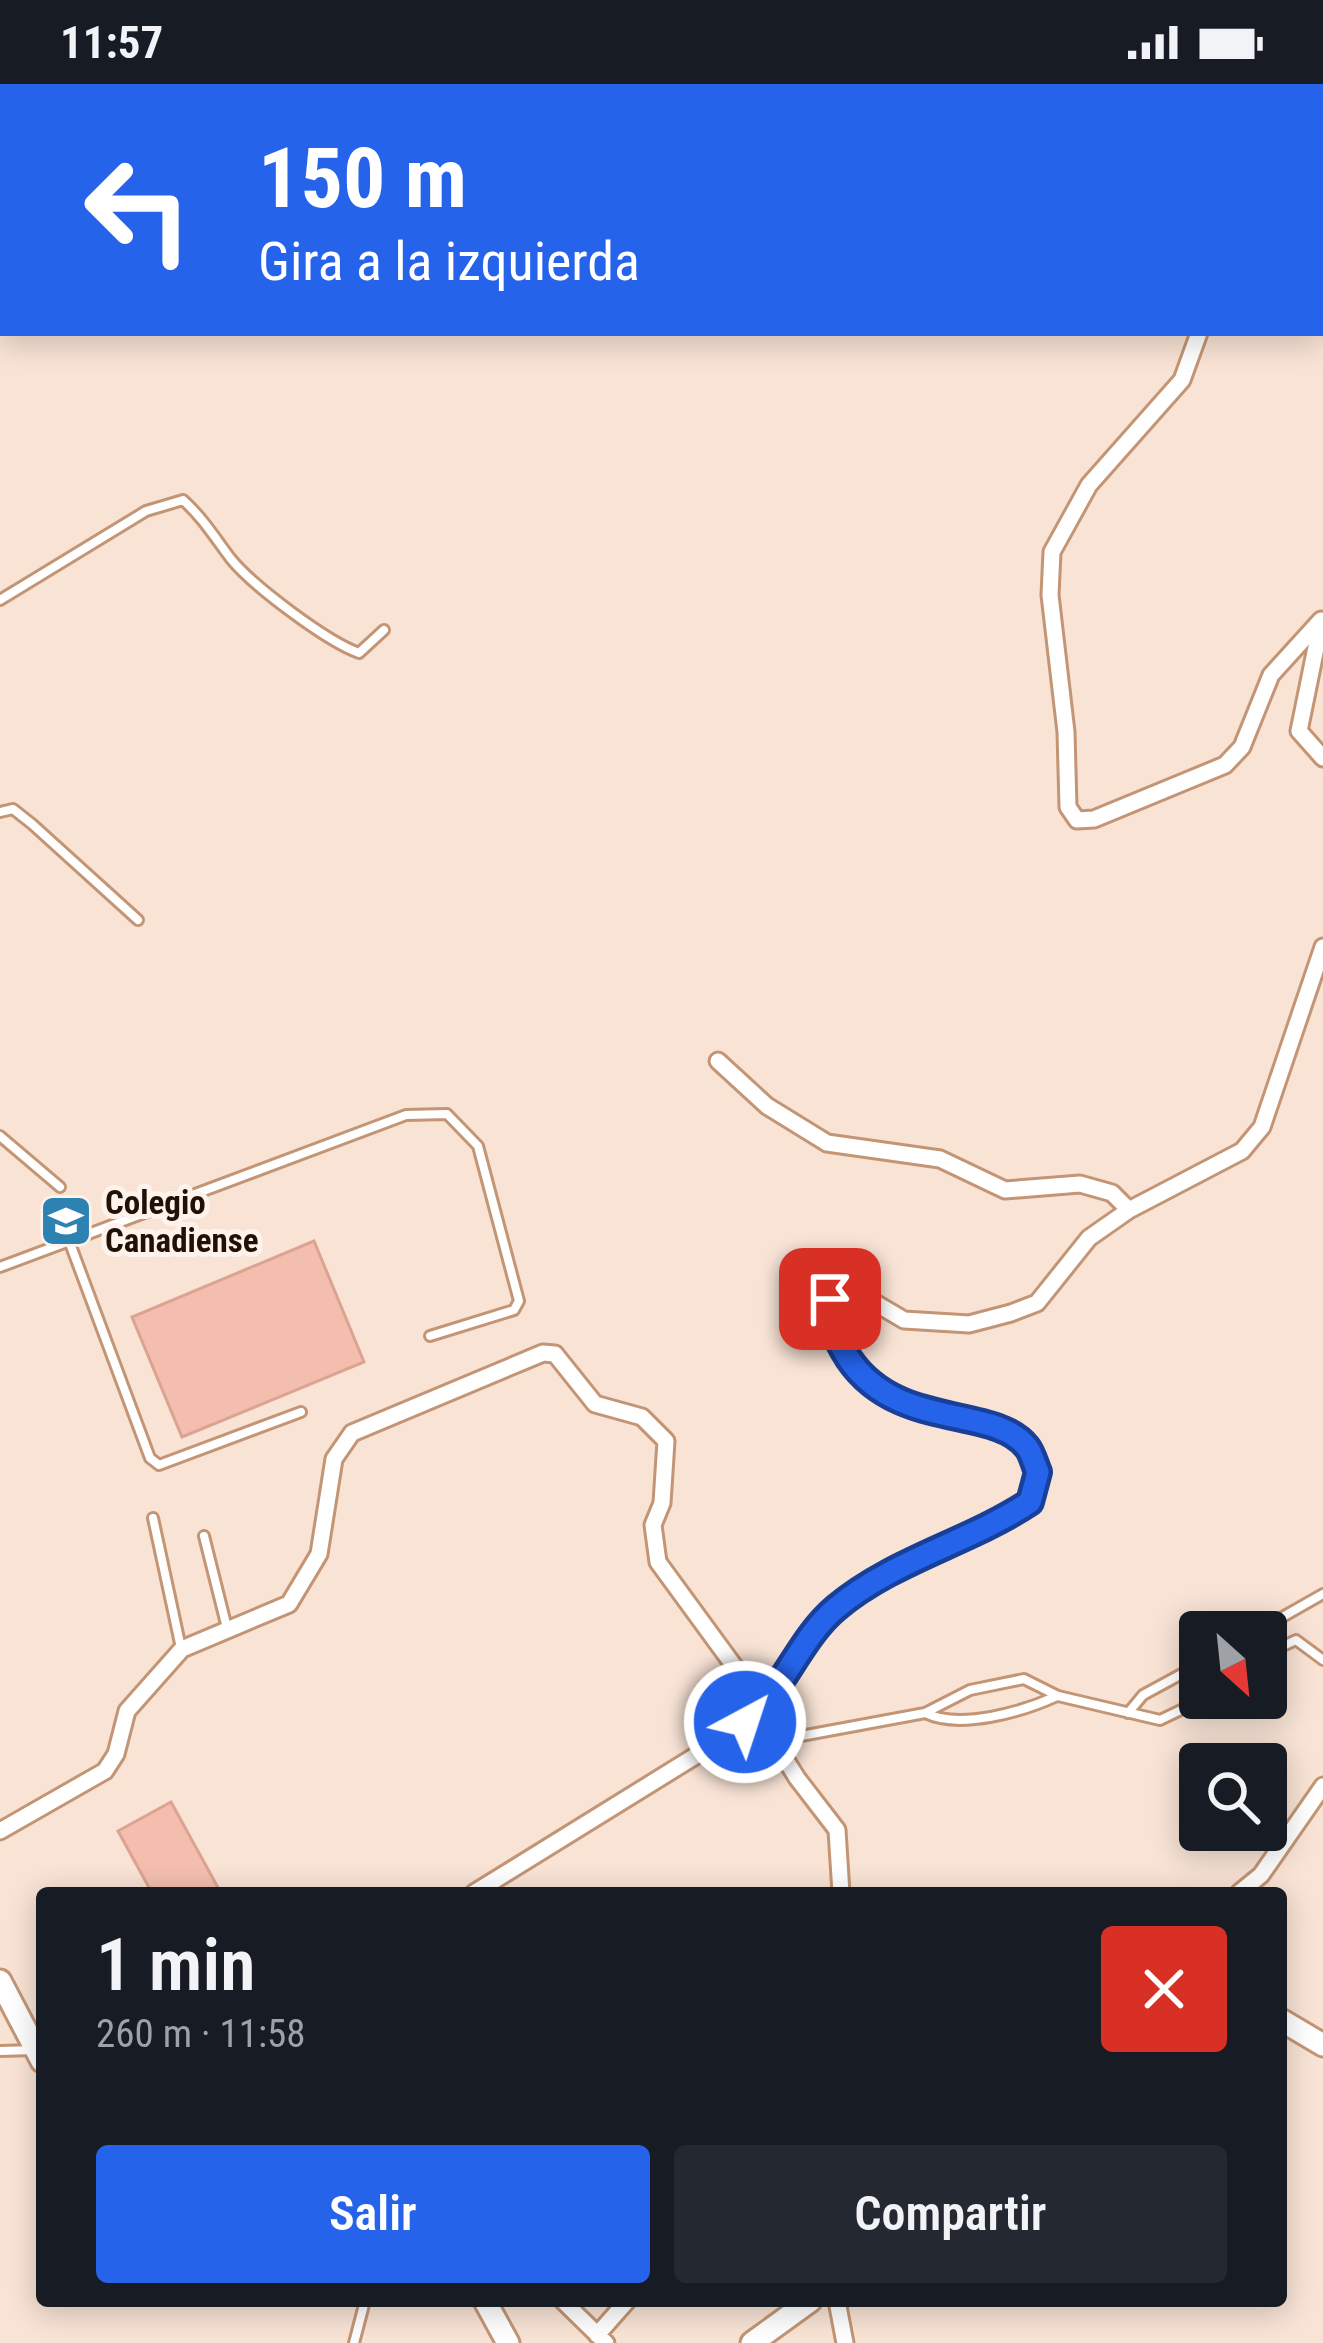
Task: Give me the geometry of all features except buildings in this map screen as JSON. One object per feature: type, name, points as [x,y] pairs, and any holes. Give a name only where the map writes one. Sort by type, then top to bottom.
[{"type":"main road","points":[[0,1981],[36,2049]]},
{"type":"main road","points":[[1287,2024],[1323,2045]]},
{"type":"main road","points":[[488,2307],[508,2343]]},
{"type":"main road","points":[[752,2343],[802,2307]]},
{"type":"street","points":[[1198,336],[1182,380],[1090,485],[1052,552],[1050,595],[1068,807],[1077,820],[1094,819],[1225,765],[1242,746],[1271,675],[1322,617]]},
{"type":"street","points":[[1322,617],[1298,730],[1323,758]]},
{"type":"street","points":[[484,1887],[699,1756],[764,1707],[831,1612],[871,1581],[1000,1522],[1030,1502],[1038,1472],[1026,1445],[998,1429],[913,1409],[862,1378],[829,1317],[830,1299],[848,1287],[904,1320],[969,1324],[1037,1303],[1089,1238],[1129,1210],[1243,1151],[1262,1127],[1323,947]]},
{"type":"street","points":[[718,1061],[766,1106],[827,1143],[940,1160],[1005,1190],[1080,1184],[1112,1193],[1129,1210]]},
{"type":"street","points":[[0,1831],[105,1771],[116,1754],[127,1712],[182,1649],[289,1604],[309,1579],[319,1554],[334,1459],[352,1433],[543,1353],[555,1354],[595,1404],[641,1417],[666,1441],[664,1490],[653,1525],[658,1562],[764,1707],[774,1741],[837,1830],[841,1887]]},
{"type":"street","points":[[1246,1887],[1261,1875],[1323,1786]]},
{"type":"street","points":[[569,2307],[601,2339],[622,2307]]},
{"type":"street","points":[[838,2307],[845,2343]]},
{"type":"lane","points":[[0,600],[146,511],[183,500],[251,580],[284,601],[327,641],[359,652],[384,630]]},
{"type":"lane","points":[[0,812],[14,809],[138,920]]},
{"type":"lane","points":[[0,1267],[406,1115],[447,1114],[478,1146],[519,1301],[514,1310],[430,1336]]},
{"type":"lane","points":[[0,1136],[60,1187]]},
{"type":"lane","points":[[68,1238],[150,1459],[159,1465],[301,1412]]},
{"type":"lane","points":[[153,1519],[182,1649]]},
{"type":"lane","points":[[205,1536],[227,1630]]},
{"type":"lane","points":[[1287,1614],[1323,1594]]},
{"type":"lane","points":[[1287,1644],[1296,1640],[1323,1660]]},
{"type":"lane","points":[[1127,1713],[1143,1695],[1179,1675]]},
{"type":"lane","points":[[774,1741],[925,1713],[938,1702],[1004,1680],[1024,1679],[1058,1696],[1160,1720],[1179,1711]]},
{"type":"lane","points":[[925,1713],[937,1719],[970,1717],[1028,1709],[1058,1696]]},
{"type":"lane","points":[[0,2051],[36,2055]]},
{"type":"lane","points":[[354,2343],[363,2307]]},
{"type":"place","name":"Colegio Canadiense","points":[[66,1221]]},
{"type":"route","points":[[745,1722],[764,1707],[831,1612],[871,1581],[1000,1522],[1030,1502],[1038,1472],[1026,1445],[998,1429],[913,1409],[862,1378],[829,1317],[830,1299]]}]
